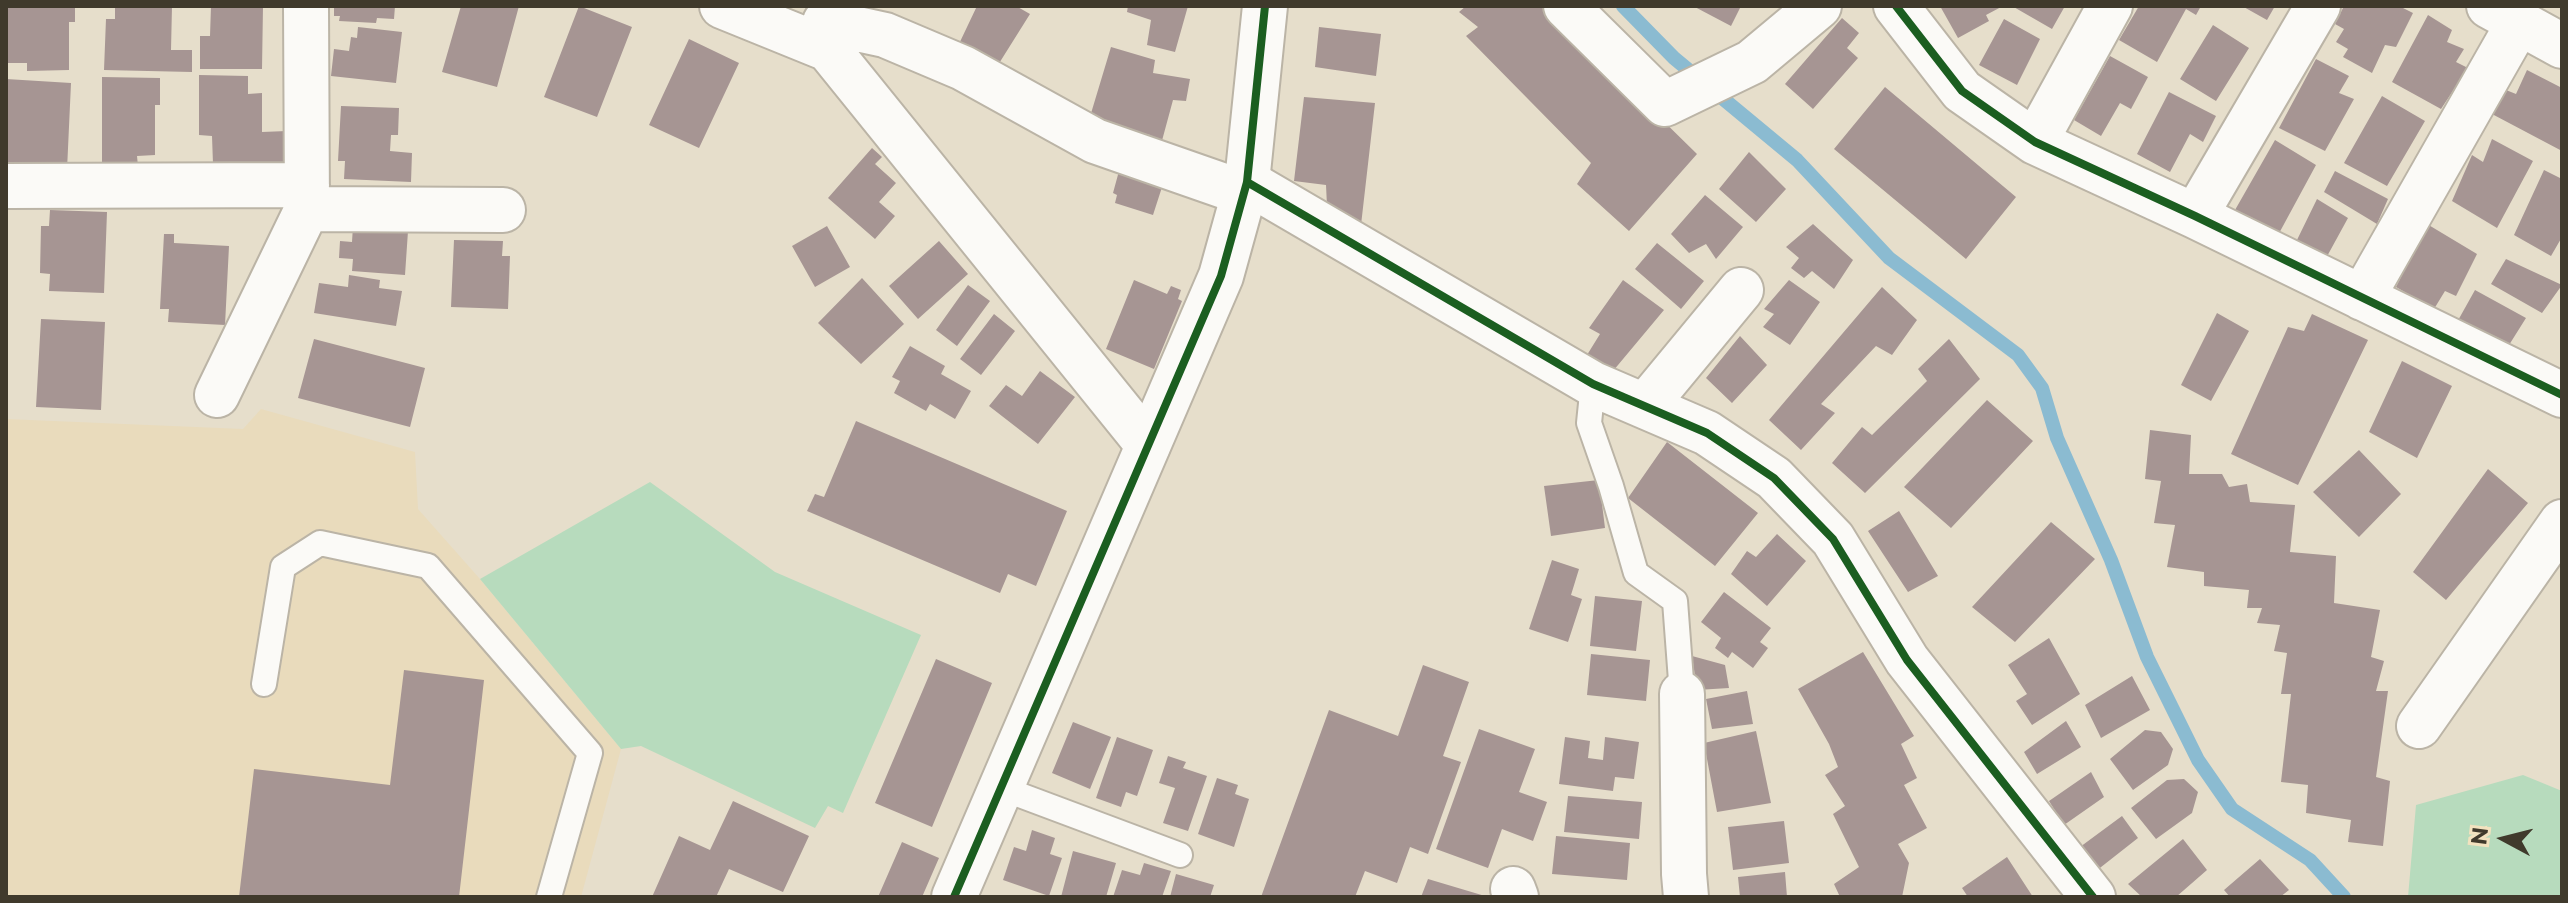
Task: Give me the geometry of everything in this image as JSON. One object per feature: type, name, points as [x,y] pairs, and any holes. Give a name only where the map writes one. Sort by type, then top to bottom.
[{"type":"street","points":[[217,395],[307,197],[306,6]]},
{"type":"street","points":[[722,6],[885,35],[963,68],[1095,141],[1246,188],[1593,384],[1707,433],[1774,478],[1833,539],[1907,660],[2093,897]]},
{"type":"street","points":[[954,897],[1221,276],[1246,188],[1265,6]]},
{"type":"street","points":[[1566,6],[1665,104],[1752,62],[1819,6]]},
{"type":"street","points":[[1896,6],[1962,91],[2035,142],[2195,216],[2562,395]]},
{"type":"street","points":[[2035,142],[2110,6]]},
{"type":"street","points":[[2195,216],[2318,6]]},
{"type":"street","points":[[2362,298],[2504,15],[2562,46]]},
{"type":"street","points":[[825,25],[1148,445]]},
{"type":"street","points":[[6,186],[307,197],[503,210]]},
{"type":"street","points":[[1645,406],[1741,290]]},
{"type":"street","points":[[2419,726],[2562,522]]},
{"type":"street","points":[[1682,694],[1686,897]]},
{"type":"lane","points":[[1593,384],[1589,423],[1636,573],[1675,601],[1682,694]]},
{"type":"lane","points":[[264,684],[283,567],[320,543],[428,566],[590,753],[549,897]]},
{"type":"lane","points":[[1001,788],[1180,855]]},
{"type":"shaded area","points":[[261,409],[415,452],[418,509],[621,749],[581,897],[6,897],[6,419],[243,429]]},
{"type":"green space","points":[[650,482],[775,572],[921,635],[843,813],[828,806],[815,828],[641,746],[621,749],[480,579]]},
{"type":"green space","points":[[2523,775],[2562,791],[2562,897],[2408,897],[2416,805]]},
{"type":"building","points":[[6,6],[75,6],[75,22],[69,22],[69,70],[27,71],[27,63],[6,63]]},
{"type":"building","points":[[115,6],[172,6],[171,50],[192,50],[192,72],[104,70],[106,19],[115,19]]},
{"type":"building","points":[[211,6],[263,6],[262,69],[200,69],[200,36],[210,36]]},
{"type":"building","points":[[334,6],[395,6],[394,19],[377,18],[376,23],[339,21],[340,16],[334,16]]},
{"type":"building","points":[[461,6],[519,6],[497,87],[442,72]]},
{"type":"building","points":[[579,6],[632,27],[597,117],[544,97]]},
{"type":"building","points":[[977,6],[1016,6],[1030,14],[998,65],[958,46]]},
{"type":"building","points":[[1128,6],[1188,6],[1175,52],[1147,45],[1151,20],[1127,12]]},
{"type":"building","points":[[1466,6],[1546,6],[1697,154],[1629,231],[1577,184],[1591,163],[1466,36],[1478,27],[1459,12]]},
{"type":"building","points":[[1693,6],[1741,6],[1731,26]]},
{"type":"building","points":[[1940,6],[2003,6],[1986,15],[1989,21],[1958,38]]},
{"type":"building","points":[[2012,6],[2065,6],[2052,29]]},
{"type":"building","points":[[2139,6],[2201,6],[2196,15],[2186,9],[2157,62],[2119,40]]},
{"type":"building","points":[[2242,6],[2275,6],[2267,20]]},
{"type":"building","points":[[2344,6],[2399,6],[2413,13],[2396,47],[2385,45],[2372,73],[2343,57],[2348,49],[2336,42],[2344,29],[2335,24]]},
{"type":"building","points":[[2428,15],[2452,30],[2447,42],[2464,49],[2456,62],[2468,68],[2441,109],[2392,82]]},
{"type":"building","points":[[1842,18],[1859,33],[1847,48],[1858,58],[1813,109],[1785,84]]},
{"type":"building","points":[[2004,19],[2040,39],[2017,85],[1979,65]]},
{"type":"building","points":[[2213,25],[2249,48],[2216,101],[2180,79]]},
{"type":"building","points":[[358,27],[402,32],[396,83],[331,76],[334,49],[349,51],[351,37],[357,38]]},
{"type":"building","points":[[1319,27],[1381,34],[1376,76],[1315,67]]},
{"type":"building","points":[[689,39],[739,63],[699,148],[649,125]]},
{"type":"building","points":[[1111,47],[1155,60],[1153,73],[1190,79],[1186,101],[1173,100],[1160,148],[1148,145],[1150,135],[1089,120]]},
{"type":"building","points":[[2110,56],[2148,77],[2131,109],[2120,103],[2101,136],[2074,120]]},
{"type":"building","points":[[2316,59],[2349,76],[2339,93],[2354,99],[2325,151],[2279,128]]},
{"type":"building","points":[[2527,70],[2562,88],[2562,151],[2492,114],[2501,88],[2516,94]]},
{"type":"building","points":[[199,75],[248,76],[248,94],[262,93],[262,132],[287,131],[287,164],[213,164],[212,136],[199,135]]},
{"type":"building","points":[[102,77],[160,78],[160,105],[155,105],[155,155],[137,156],[138,166],[102,166]]},
{"type":"building","points":[[6,79],[71,83],[67,170],[6,167]]},
{"type":"building","points":[[1885,87],[2016,197],[1966,259],[1834,149]]},
{"type":"building","points":[[2169,92],[2216,116],[2203,142],[2190,134],[2170,172],[2137,154]]},
{"type":"building","points":[[2382,96],[2425,121],[2387,186],[2344,163]]},
{"type":"building","points":[[1304,97],[1375,103],[1361,225],[1327,206],[1326,185],[1294,181]]},
{"type":"building","points":[[341,106],[399,108],[398,135],[391,135],[390,151],[412,153],[411,182],[344,179],[345,161],[338,161]]},
{"type":"building","points":[[2492,139],[2533,161],[2497,228],[2452,201],[2472,155],[2483,162]]},
{"type":"building","points":[[2275,140],[2316,165],[2277,237],[2235,210]]},
{"type":"building","points":[[872,148],[882,157],[875,164],[896,183],[879,202],[895,216],[875,239],[828,198]]},
{"type":"building","points":[[1749,152],[1786,189],[1756,222],[1719,189]]},
{"type":"building","points":[[2544,170],[2562,179],[2562,237],[2551,256],[2514,235]]},
{"type":"building","points":[[1119,171],[1163,184],[1153,215],[1115,203],[1117,195],[1113,193]]},
{"type":"building","points":[[2335,171],[2388,199],[2377,224],[2324,192]]},
{"type":"building","points":[[1705,195],[1743,227],[1716,259],[1706,244],[1689,253],[1671,234]]},
{"type":"building","points":[[2317,199],[2348,218],[2325,260],[2296,242]]},
{"type":"building","points":[[50,210],[107,212],[104,293],[49,291],[50,274],[40,273],[41,226],[49,226]]},
{"type":"building","points":[[1813,224],[1853,260],[1834,289],[1812,271],[1804,278],[1791,268],[1799,258],[1786,247]]},
{"type":"building","points":[[2427,224],[2477,254],[2456,296],[2445,291],[2434,309],[2396,287]]},
{"type":"building","points":[[353,226],[408,231],[405,275],[352,271],[353,259],[339,258],[340,241],[352,242]]},
{"type":"building","points":[[827,226],[850,267],[815,287],[792,246]]},
{"type":"building","points":[[164,234],[174,234],[174,243],[229,246],[225,325],[168,322],[169,309],[160,309]]},
{"type":"building","points":[[454,240],[503,241],[502,256],[510,256],[508,309],[451,307]]},
{"type":"building","points":[[939,241],[968,274],[918,319],[889,286]]},
{"type":"building","points":[[1657,243],[1704,281],[1681,309],[1635,269]]},
{"type":"building","points":[[2506,259],[2562,285],[2542,313],[2491,284]]},
{"type":"building","points":[[349,275],[380,280],[379,288],[402,291],[396,326],[314,313],[319,283],[348,287]]},
{"type":"building","points":[[862,278],[904,324],[861,364],[818,323]]},
{"type":"building","points":[[1134,280],[1167,294],[1171,286],[1181,290],[1178,299],[1182,301],[1154,369],[1106,349]]},
{"type":"building","points":[[1623,280],[1664,310],[1613,371],[1587,355],[1600,334],[1589,328]]},
{"type":"building","points":[[1789,280],[1820,302],[1790,345],[1763,327],[1774,314],[1764,309]]},
{"type":"building","points":[[968,285],[990,301],[957,346],[936,330]]},
{"type":"building","points":[[1882,287],[1917,320],[1892,355],[1876,346],[1821,404],[1835,413],[1801,450],[1769,420]]},
{"type":"building","points":[[2475,290],[2526,318],[2504,353],[2456,324]]},
{"type":"building","points":[[2217,313],[2249,331],[2211,401],[2181,385]]},
{"type":"building","points":[[994,314],[1015,331],[981,375],[960,359]]},
{"type":"building","points":[[2312,314],[2368,340],[2298,485],[2231,454],[2288,327],[2304,331]]},
{"type":"building","points":[[41,319],[105,322],[101,410],[36,407]]},
{"type":"building","points":[[1740,336],[1767,365],[1732,403],[1706,378]]},
{"type":"building","points":[[314,339],[425,368],[410,427],[298,398]]},
{"type":"building","points":[[1949,339],[1980,379],[1865,493],[1832,463],[1862,427],[1872,435],[1927,381],[1918,369]]},
{"type":"building","points":[[910,346],[945,366],[941,374],[971,391],[955,419],[930,404],[926,411],[894,393],[900,381],[892,377]]},
{"type":"building","points":[[2402,361],[2452,386],[2417,458],[2369,432]]},
{"type":"building","points":[[1040,371],[1075,397],[1038,444],[989,406],[1006,385],[1022,396]]},
{"type":"building","points":[[1987,400],[2033,441],[1951,528],[1904,487]]},
{"type":"building","points":[[856,421],[1067,511],[1036,586],[1008,574],[1000,593],[807,511],[815,494],[824,497]]},
{"type":"building","points":[[2150,430],[2191,435],[2189,474],[2222,474],[2229,487],[2247,484],[2250,502],[2295,505],[2290,552],[2336,556],[2334,603],[2380,610],[2371,657],[2384,661],[2376,691],[2388,691],[2376,777],[2390,781],[2383,846],[2348,842],[2351,820],[2306,813],[2308,785],[2281,782],[2291,694],[2281,694],[2287,653],[2274,651],[2280,625],[2257,623],[2262,608],[2247,608],[2249,590],[2204,586],[2204,572],[2167,567],[2175,525],[2154,523],[2161,481],[2145,479]]},
{"type":"building","points":[[1667,442],[1758,513],[1715,566],[1628,498]]},
{"type":"building","points":[[2359,450],[2401,494],[2359,537],[2313,492]]},
{"type":"building","points":[[2488,469],[2528,503],[2446,600],[2413,572]]},
{"type":"building","points":[[1599,480],[1605,528],[1551,536],[1544,486]]},
{"type":"building","points":[[1899,511],[1938,576],[1908,592],[1868,531]]},
{"type":"building","points":[[2051,522],[2095,559],[2015,642],[1972,607]]},
{"type":"building","points":[[1777,534],[1806,561],[1767,606],[1731,574],[1747,551],[1756,557]]},
{"type":"building","points":[[1552,560],[1579,569],[1571,595],[1582,599],[1568,642],[1529,629]]},
{"type":"building","points":[[1724,592],[1771,628],[1760,642],[1768,648],[1753,668],[1732,652],[1728,658],[1715,648],[1721,638],[1701,622]]},
{"type":"building","points":[[1595,596],[1642,601],[1636,651],[1590,646]]},
{"type":"building","points":[[2049,638],[2080,694],[2032,725],[2016,701],[2027,694],[2008,665]]},
{"type":"building","points":[[1863,652],[1914,736],[1901,744],[1917,778],[1904,785],[1927,828],[1898,844],[1909,863],[1902,897],[1840,897],[1834,884],[1859,867],[1833,814],[1845,806],[1825,775],[1838,767],[1829,744],[1798,689]]},
{"type":"building","points":[[1591,654],[1650,660],[1646,701],[1587,695]]},
{"type":"building","points":[[1692,656],[1725,665],[1729,688],[1697,690]]},
{"type":"building","points":[[936,659],[992,683],[932,827],[875,803]]},
{"type":"building","points":[[1423,665],[1469,682],[1443,756],[1461,762],[1428,854],[1410,847],[1397,883],[1365,871],[1355,897],[1261,897],[1329,710],[1398,736]]},
{"type":"building","points":[[404,670],[484,680],[459,897],[239,897],[254,769],[390,785]]},
{"type":"building","points":[[2132,676],[2150,710],[2101,738],[2085,705]]},
{"type":"building","points":[[1747,691],[1753,724],[1712,729],[1706,699]]},
{"type":"building","points":[[2066,721],[2081,747],[2037,774],[2024,752]]},
{"type":"building","points":[[1073,722],[1111,737],[1090,789],[1052,773]]},
{"type":"building","points":[[1479,729],[1535,749],[1519,792],[1547,802],[1533,841],[1502,829],[1488,868],[1436,849]]},
{"type":"building","points":[[2145,730],[2161,732],[2173,749],[2168,765],[2133,790],[2110,759]]},
{"type":"building","points":[[1756,731],[1771,803],[1717,812],[1704,743]]},
{"type":"building","points":[[1117,737],[1153,750],[1137,796],[1126,792],[1121,807],[1096,798]]},
{"type":"building","points":[[1565,737],[1590,741],[1588,758],[1603,760],[1605,737],[1639,742],[1634,779],[1615,777],[1613,791],[1559,784]]},
{"type":"building","points":[[1168,756],[1186,762],[1183,768],[1207,776],[1188,831],[1163,823],[1175,788],[1159,783]]},
{"type":"building","points":[[2091,772],[2104,797],[2064,825],[2049,801]]},
{"type":"building","points":[[1217,778],[1238,785],[1235,794],[1249,799],[1234,847],[1198,834]]},
{"type":"building","points":[[2184,779],[2198,792],[2192,813],[2156,839],[2131,808],[2167,780]]},
{"type":"building","points":[[1568,796],[1642,802],[1639,839],[1564,832]]},
{"type":"building","points":[[733,801],[809,836],[783,892],[729,869],[716,897],[652,897],[679,836],[710,850]]},
{"type":"building","points":[[2122,816],[2138,838],[2096,871],[2080,847]]},
{"type":"building","points":[[1784,821],[1789,863],[1733,870],[1728,827]]},
{"type":"building","points":[[1032,830],[1055,838],[1050,854],[1062,858],[1049,896],[1003,880],[1014,847],[1026,851]]},
{"type":"building","points":[[1556,836],[1630,843],[1627,880],[1552,874]]},
{"type":"building","points":[[2183,839],[2207,870],[2176,897],[2142,897],[2128,884]]},
{"type":"building","points":[[902,842],[939,858],[922,897],[878,897]]},
{"type":"building","points":[[1073,851],[1116,863],[1106,897],[1061,897]]},
{"type":"building","points":[[2007,857],[2033,897],[1968,897],[1962,888]]},
{"type":"building","points":[[2260,859],[2289,890],[2280,897],[2230,897],[2224,890]]},
{"type":"building","points":[[1144,863],[1171,871],[1162,897],[1113,897],[1122,870],[1140,875]]},
{"type":"building","points":[[1785,872],[1787,897],[1740,897],[1738,877]]},
{"type":"building","points":[[1176,874],[1214,885],[1210,897],[1170,897]]},
{"type":"building","points":[[1428,879],[1485,896],[1485,897],[1421,897]]},
{"type":"waterway","points":[[1623,6],[1674,58],[1797,160],[1889,258],[2018,355],[2042,388],[2057,438],[2111,560],[2147,657],[2198,760],[2232,809],[2310,860],[2344,897]]},
{"type":"cycle path","points":[[954,897],[1221,276],[1247,182],[1265,6]]},
{"type":"cycle path","points":[[1896,6],[1962,91],[2035,142],[2195,216],[2562,395]]},
{"type":"cycle path","points":[[1247,182],[1593,384],[1707,433],[1774,478],[1833,539],[1907,660],[2093,897]]}]
